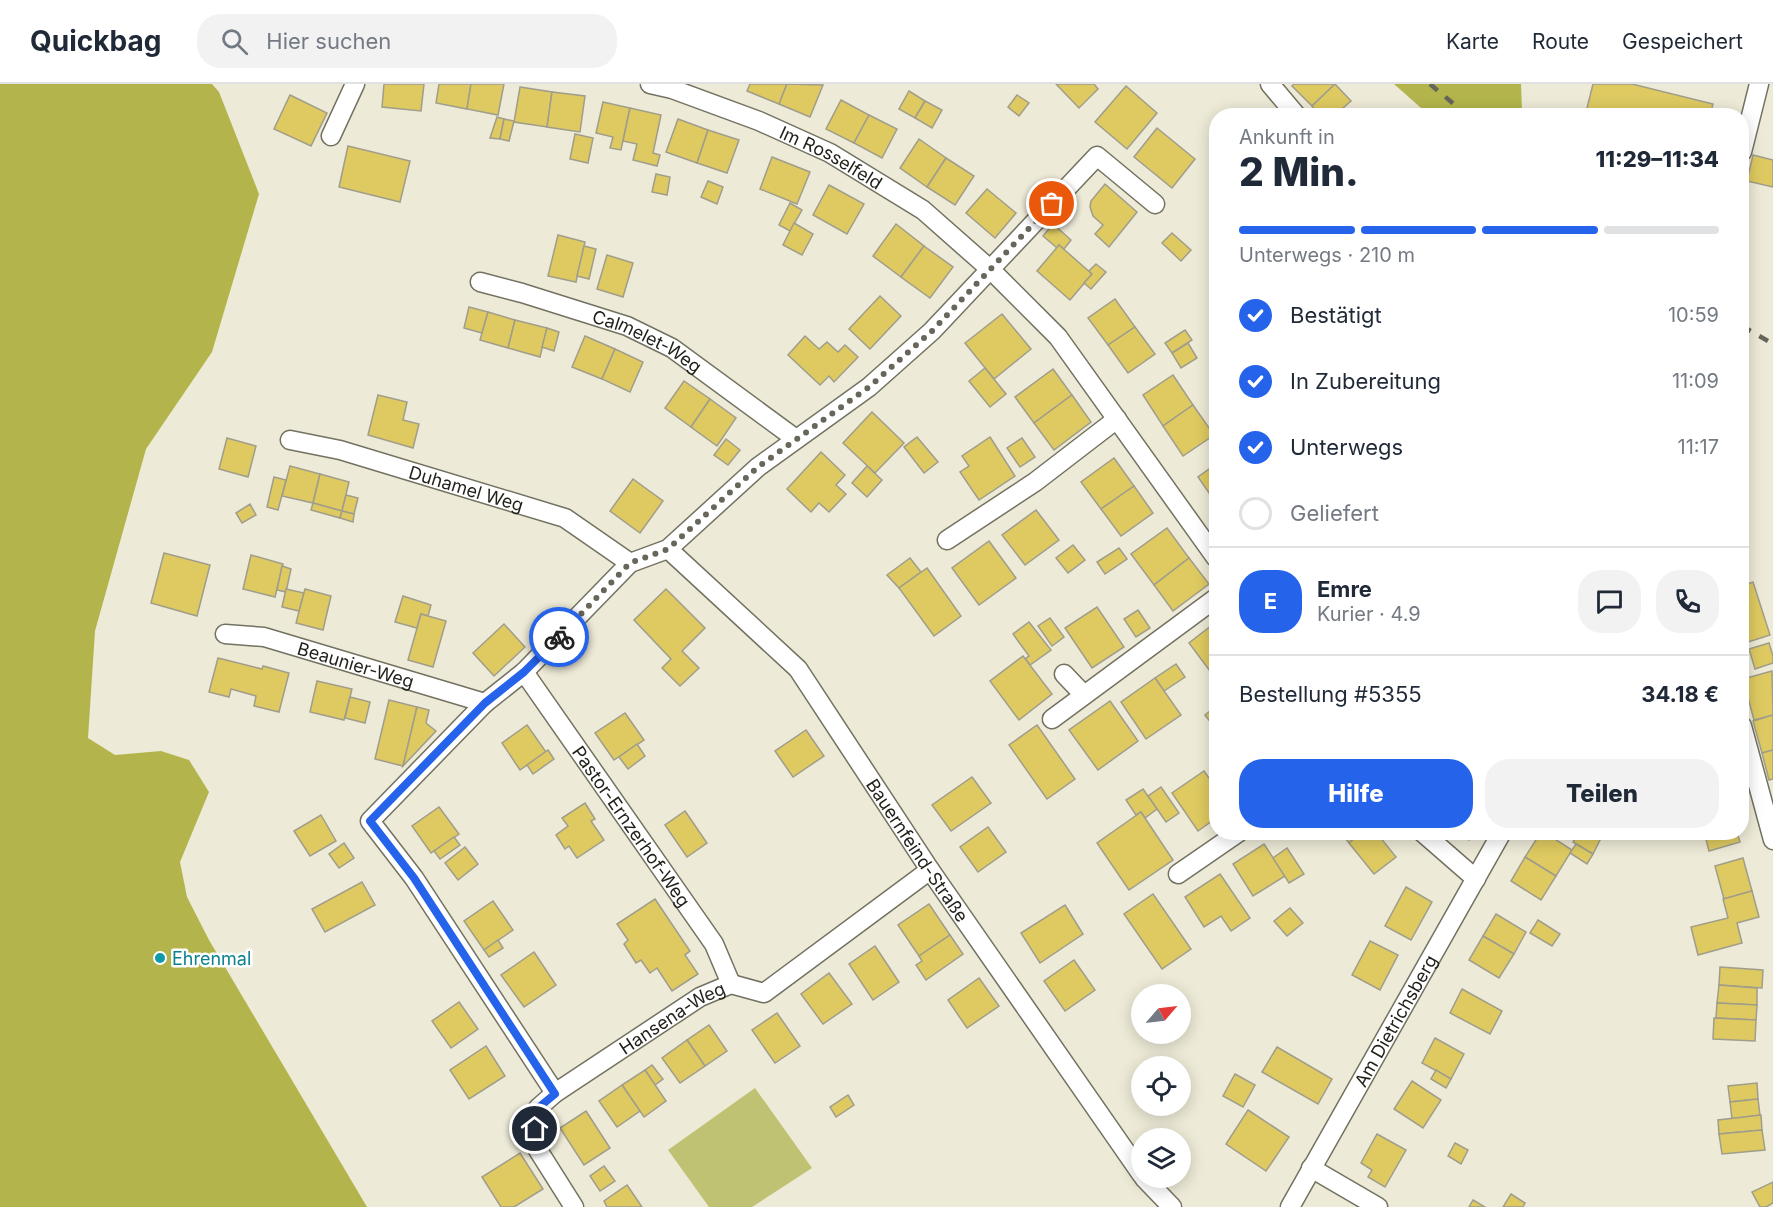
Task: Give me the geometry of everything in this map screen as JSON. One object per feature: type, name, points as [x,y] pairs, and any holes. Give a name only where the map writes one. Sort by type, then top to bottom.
[{"type":"street","points":[[331,136],[355,84]]},
{"type":"street","name":"Im Rosselfeld","points":[[650,84],[672,89],[759,121],[830,153],[923,210],[992,270],[1058,337],[1209,548]]},
{"type":"street","points":[[1270,84],[1290,108]]},
{"type":"street","points":[[1749,124],[1759,84]]},
{"type":"street","points":[[555,1094],[414,878],[370,821],[485,703],[524,672],[630,563],[668,549],[758,467],[869,387],[932,331],[992,270],[1097,156],[1155,204]]},
{"type":"street","name":"Calmelet-Weg","points":[[480,282],[627,326],[672,348],[796,439]]},
{"type":"street","points":[[947,540],[1035,482],[1118,419]]},
{"type":"street","name":"Duhamel Weg","points":[[290,440],[340,450],[565,518],[630,563]]},
{"type":"street","name":"Bauernfeind-Straße","points":[[668,549],[798,669],[930,870],[1131,1159]]},
{"type":"street","points":[[1052,719],[1209,603]]},
{"type":"street","name":"Beaunier-Weg","points":[[225,634],[264,636],[485,703]]},
{"type":"street","name":"Pastor-Ernzerhof-Weg","points":[[524,672],[714,944],[731,984]]},
{"type":"street","points":[[1064,674],[1084,695]]},
{"type":"street","points":[[1749,752],[1773,840]]},
{"type":"street","points":[[1178,874],[1227,840]]},
{"type":"street","points":[[1431,840],[1476,879]]},
{"type":"street","name":"Am Dietrichsberg","points":[[1290,1207],[1498,840]]},
{"type":"street","name":"Hansena-Weg","points":[[574,1207],[538,1150],[535,1129],[538,1108],[555,1094],[700,997],[731,984],[764,993],[930,870]]},
{"type":"street","points":[[1311,1167],[1378,1207]]},
{"type":"street","name":"Bauernfeind-Straße","points":[[1154,1188],[1172,1207]]},
{"type":"green space","points":[[755,1088],[812,1168],[752,1207],[709,1207],[668,1150]]},
{"type":"shaded area","points":[[0,84],[212,84],[219,92],[259,194],[212,352],[146,449],[95,631],[88,738],[115,755],[161,751],[189,760],[209,792],[180,862],[187,897],[209,940],[367,1207],[0,1207]]},
{"type":"shaded area","points":[[1394,84],[1521,84],[1522,108],[1421,108]]},
{"type":"building","points":[[384,84],[424,84],[421,111],[382,107]]},
{"type":"building","points":[[439,84],[471,84],[467,109],[436,103]]},
{"type":"building","points":[[471,84],[504,84],[498,115],[467,109]]},
{"type":"building","points":[[750,84],[787,84],[779,104],[747,91]]},
{"type":"building","points":[[787,84],[823,85],[810,117],[779,104]]},
{"type":"building","points":[[1056,84],[1094,84],[1098,89],[1079,108]]},
{"type":"building","points":[[1294,84],[1335,84],[1312,106],[1292,86]]},
{"type":"building","points":[[1335,84],[1351,101],[1343,108],[1314,108],[1312,106]]},
{"type":"building","points":[[1593,84],[1632,84],[1713,104],[1712,108],[1587,108]]},
{"type":"building","points":[[1126,86],[1157,113],[1127,149],[1095,122]]},
{"type":"building","points":[[520,87],[552,92],[547,127],[514,122]]},
{"type":"building","points":[[909,91],[925,101],[915,118],[899,109]]},
{"type":"building","points":[[552,92],[585,96],[580,132],[547,127]]},
{"type":"building","points":[[290,95],[327,113],[311,146],[274,129]]},
{"type":"building","points":[[1017,95],[1029,103],[1019,116],[1008,107]]},
{"type":"building","points":[[841,100],[869,115],[854,143],[826,129]]},
{"type":"building","points":[[925,101],[942,110],[932,128],[915,118]]},
{"type":"building","points":[[603,102],[630,108],[621,150],[610,148],[613,137],[596,133]]},
{"type":"building","points":[[630,108],[661,115],[653,153],[660,155],[657,166],[633,160],[637,144],[623,141]]},
{"type":"building","points":[[869,115],[897,129],[882,158],[854,143]]},
{"type":"building","points":[[497,117],[504,119],[500,139],[490,138]]},
{"type":"building","points":[[504,119],[514,121],[509,141],[500,139]]},
{"type":"building","points":[[678,119],[708,130],[697,163],[666,152]]},
{"type":"building","points":[[1157,128],[1195,159],[1172,188],[1134,157]]},
{"type":"building","points":[[708,130],[739,140],[727,173],[697,163]]},
{"type":"building","points":[[575,134],[593,138],[588,163],[570,159]]},
{"type":"building","points":[[919,139],[946,158],[927,187],[900,168]]},
{"type":"building","points":[[348,146],[410,161],[400,202],[339,187]]},
{"type":"building","points":[[1753,155],[1773,160],[1773,187],[1749,181]]},
{"type":"building","points":[[772,157],[810,172],[797,204],[760,189]]},
{"type":"building","points":[[946,158],[974,176],[955,205],[927,187]]},
{"type":"building","points":[[656,174],[670,177],[667,195],[652,192]]},
{"type":"building","points":[[708,181],[723,187],[717,204],[701,197]]},
{"type":"building","points":[[1105,184],[1137,212],[1109,247],[1095,234],[1103,225],[1093,216],[1090,207],[1091,201]]},
{"type":"building","points":[[829,185],[864,204],[847,234],[813,215]]},
{"type":"building","points":[[987,189],[1016,213],[995,238],[966,213]]},
{"type":"building","points":[[790,203],[802,210],[790,231],[779,225]]},
{"type":"building","points":[[794,223],[813,234],[802,255],[783,245]]},
{"type":"building","points":[[896,224],[924,246],[901,277],[873,256]]},
{"type":"building","points":[[1053,224],[1071,240],[1064,249],[1059,245],[1057,248],[1043,236]]},
{"type":"building","points":[[1172,233],[1191,250],[1181,261],[1162,243]]},
{"type":"building","points":[[558,235],[585,242],[576,282],[548,276]]},
{"type":"building","points":[[1059,245],[1092,274],[1070,300],[1037,271]]},
{"type":"building","points":[[584,246],[596,249],[589,279],[577,276]]},
{"type":"building","points":[[924,246],[953,267],[930,298],[901,277]]},
{"type":"building","points":[[607,255],[633,263],[623,297],[597,289]]},
{"type":"building","points":[[1096,264],[1106,272],[1091,289],[1084,283],[1092,274],[1089,271]]},
{"type":"building","points":[[880,296],[901,316],[870,349],[849,329]]},
{"type":"building","points":[[1115,299],[1135,327],[1108,345],[1088,318]]},
{"type":"building","points":[[469,307],[488,312],[482,333],[464,328]]},
{"type":"building","points":[[488,312],[515,320],[508,348],[480,340]]},
{"type":"building","points":[[1002,314],[1031,349],[994,379],[965,343]]},
{"type":"building","points":[[515,320],[547,328],[540,357],[508,348]]},
{"type":"building","points":[[1135,327],[1155,354],[1128,373],[1108,345]]},
{"type":"building","points":[[547,328],[559,332],[554,351],[542,347]]},
{"type":"building","points":[[1185,330],[1192,340],[1172,353],[1165,343]]},
{"type":"building","points":[[585,336],[615,349],[602,379],[572,367]]},
{"type":"building","points":[[805,336],[819,349],[827,342],[838,352],[845,345],[858,357],[834,382],[829,376],[820,385],[788,355]]},
{"type":"building","points":[[1188,343],[1197,358],[1181,368],[1172,353]]},
{"type":"building","points":[[615,349],[643,362],[630,392],[602,379]]},
{"type":"building","points":[[985,368],[1006,394],[990,407],[969,381]]},
{"type":"building","points":[[1053,369],[1072,395],[1034,423],[1015,397]]},
{"type":"building","points":[[1173,375],[1193,405],[1163,426],[1143,395]]},
{"type":"building","points":[[684,381],[710,399],[691,427],[665,408]]},
{"type":"building","points":[[378,395],[407,402],[403,420],[419,424],[413,448],[368,435]]},
{"type":"building","points":[[1072,395],[1091,422],[1054,450],[1034,423]]},
{"type":"building","points":[[710,399],[736,418],[717,446],[691,427]]},
{"type":"building","points":[[1193,405],[1209,428],[1209,438],[1183,456],[1163,426]]},
{"type":"building","points":[[872,412],[904,443],[875,473],[843,443]]},
{"type":"building","points":[[917,437],[938,462],[924,473],[904,447]]},
{"type":"building","points":[[990,437],[1015,476],[979,500],[960,472],[969,466],[962,456]]},
{"type":"building","points":[[227,438],[256,446],[248,477],[219,469]]},
{"type":"building","points":[[1022,438],[1035,457],[1020,467],[1007,448]]},
{"type":"building","points":[[726,439],[740,450],[728,465],[714,455]]},
{"type":"building","points":[[821,452],[845,475],[836,485],[846,494],[829,512],[819,503],[811,512],[787,489]]},
{"type":"building","points":[[1114,458],[1134,486],[1101,509],[1081,482]]},
{"type":"building","points":[[290,466],[320,474],[313,503],[282,496]]},
{"type":"building","points":[[867,466],[882,480],[867,497],[852,483]]},
{"type":"building","points":[[1209,469],[1209,493],[1198,477]]},
{"type":"building","points":[[320,474],[349,482],[342,511],[313,503]]},
{"type":"building","points":[[274,477],[286,480],[278,510],[267,507]]},
{"type":"building","points":[[633,479],[663,501],[640,533],[610,511]]},
{"type":"building","points":[[1134,486],[1153,513],[1121,536],[1101,509]]},
{"type":"building","points":[[346,495],[358,498],[354,514],[342,511]]},
{"type":"building","points":[[313,503],[342,511],[340,518],[311,510]]},
{"type":"building","points":[[250,504],[256,515],[242,523],[236,513]]},
{"type":"building","points":[[1036,510],[1059,540],[1025,565],[1002,535]]},
{"type":"building","points":[[342,511],[354,514],[353,522],[340,518]]},
{"type":"building","points":[[1167,528],[1189,558],[1154,585],[1131,554]]},
{"type":"building","points":[[989,541],[1016,578],[979,605],[952,568]]},
{"type":"building","points":[[1073,545],[1085,560],[1068,573],[1056,558]]},
{"type":"building","points":[[1119,548],[1127,559],[1105,574],[1097,562]]},
{"type":"building","points":[[164,553],[210,565],[197,616],[151,603]]},
{"type":"building","points":[[251,555],[283,564],[275,597],[243,589]]},
{"type":"building","points":[[910,558],[921,572],[899,588],[887,575]]},
{"type":"building","points":[[1189,558],[1209,584],[1173,611],[1154,585]]},
{"type":"building","points":[[282,566],[291,569],[286,592],[277,590]]},
{"type":"building","points":[[927,568],[961,616],[934,636],[899,588]]},
{"type":"building","points":[[1753,582],[1770,635],[1749,642],[1749,583]]},
{"type":"building","points":[[286,589],[304,593],[299,611],[282,607]]},
{"type":"building","points":[[305,589],[331,596],[323,630],[296,623]]},
{"type":"building","points":[[666,589],[705,628],[682,651],[699,668],[680,686],[662,668],[671,659],[634,620]]},
{"type":"building","points":[[403,596],[431,605],[428,616],[421,614],[417,628],[395,622]]},
{"type":"building","points":[[1097,607],[1124,647],[1092,668],[1065,628]]},
{"type":"building","points":[[1138,610],[1150,628],[1136,637],[1124,619]]},
{"type":"building","points":[[421,614],[446,621],[433,667],[408,660]]},
{"type":"building","points":[[1050,618],[1064,637],[1052,646],[1038,626]]},
{"type":"building","points":[[1029,622],[1051,650],[1030,665],[1025,659],[1029,656],[1013,634]]},
{"type":"building","points":[[504,624],[525,647],[494,676],[473,653]]},
{"type":"building","points":[[1209,627],[1209,670],[1189,643]]},
{"type":"building","points":[[1769,643],[1773,663],[1755,669],[1749,649]]},
{"type":"building","points":[[1023,656],[1052,694],[1019,720],[990,681]]},
{"type":"building","points":[[218,658],[289,673],[279,712],[254,706],[256,696],[231,689],[229,697],[209,692]]},
{"type":"building","points":[[1176,664],[1185,677],[1164,691],[1155,678]]},
{"type":"building","points":[[1772,671],[1773,715],[1754,720],[1749,701],[1749,677]]},
{"type":"building","points":[[1155,678],[1181,715],[1146,739],[1121,702]]},
{"type":"building","points":[[317,681],[352,689],[344,720],[310,712]]},
{"type":"building","points":[[350,697],[370,702],[365,723],[345,718]]},
{"type":"building","points":[[389,700],[417,707],[403,766],[375,759]]},
{"type":"building","points":[[1110,701],[1138,741],[1098,770],[1069,730]]},
{"type":"building","points":[[417,707],[429,710],[426,723],[436,731],[403,766]]},
{"type":"building","points":[[625,713],[644,740],[614,760],[595,733]]},
{"type":"building","points":[[1773,715],[1773,750],[1762,753],[1753,721]]},
{"type":"building","points":[[527,725],[546,752],[520,770],[502,743]]},
{"type":"building","points":[[1037,725],[1075,779],[1047,799],[1009,745]]},
{"type":"building","points":[[806,730],[824,756],[793,777],[775,751]]},
{"type":"building","points":[[637,744],[645,756],[628,769],[619,757]]},
{"type":"building","points":[[548,750],[554,759],[533,774],[527,765]]},
{"type":"building","points":[[1773,750],[1773,779],[1769,780],[1762,753]]},
{"type":"building","points":[[1204,771],[1209,778],[1209,823],[1198,831],[1172,793]]},
{"type":"building","points":[[972,777],[991,803],[951,831],[932,805]]},
{"type":"building","points":[[1161,787],[1179,813],[1166,822],[1148,796]]},
{"type":"building","points":[[1143,789],[1157,809],[1145,818],[1141,812],[1136,815],[1126,800]]},
{"type":"building","points":[[585,803],[595,819],[591,821],[604,840],[577,858],[569,846],[565,849],[556,835],[568,826],[562,818]]},
{"type":"building","points":[[439,807],[459,834],[431,853],[412,826]]},
{"type":"building","points":[[685,811],[707,843],[687,857],[665,825]]},
{"type":"building","points":[[1141,812],[1173,860],[1129,890],[1097,843]]},
{"type":"building","points":[[321,815],[336,841],[310,856],[294,831]]},
{"type":"building","points":[[988,827],[1006,852],[978,872],[960,847]]},
{"type":"building","points":[[454,837],[460,845],[440,859],[434,851]]},
{"type":"building","points":[[1353,840],[1382,840],[1396,857],[1374,874],[1349,843]]},
{"type":"building","points":[[1536,840],[1556,840],[1572,850],[1556,876],[1525,857]]},
{"type":"building","points":[[1574,840],[1600,840],[1593,854],[1573,842]]},
{"type":"building","points":[[1706,840],[1739,840],[1740,842],[1709,851]]},
{"type":"building","points":[[344,843],[354,858],[339,868],[329,854]]},
{"type":"building","points":[[1264,844],[1285,876],[1253,896],[1233,864]]},
{"type":"building","points":[[1576,844],[1593,854],[1587,864],[1570,853]]},
{"type":"building","points":[[465,847],[478,864],[458,880],[445,863]]},
{"type":"building","points":[[1287,848],[1304,874],[1289,883],[1273,858]]},
{"type":"building","points":[[1525,857],[1556,876],[1541,900],[1511,881]]},
{"type":"building","points":[[1743,858],[1752,891],[1724,899],[1715,866]]},
{"type":"building","points":[[1220,874],[1250,918],[1231,931],[1221,916],[1204,927],[1185,897]]},
{"type":"building","points":[[362,882],[375,905],[325,932],[312,909]]},
{"type":"building","points":[[1406,887],[1432,902],[1411,940],[1385,926]]},
{"type":"building","points":[[1752,891],[1759,917],[1737,923],[1742,943],[1698,955],[1691,927],[1728,918],[1723,899]]},
{"type":"building","points":[[1153,894],[1191,949],[1162,969],[1124,914]]},
{"type":"building","points":[[655,899],[690,951],[685,955],[698,974],[672,991],[657,968],[650,973],[641,960],[636,963],[624,944],[628,940],[617,924]]},
{"type":"building","points":[[493,901],[513,930],[484,950],[464,921]]},
{"type":"building","points":[[929,904],[950,935],[919,956],[898,925]]},
{"type":"building","points":[[1065,905],[1083,934],[1040,963],[1021,933]]},
{"type":"building","points":[[1290,908],[1303,923],[1287,936],[1274,921]]},
{"type":"building","points":[[1496,914],[1526,932],[1514,954],[1483,936]]},
{"type":"building","points":[[1538,920],[1560,934],[1552,946],[1530,933]]},
{"type":"building","points":[[950,935],[963,954],[926,980],[916,965],[922,961],[919,956]]},
{"type":"building","points":[[1483,936],[1514,954],[1499,978],[1469,960]]},
{"type":"building","points":[[498,940],[503,948],[489,957],[484,950]]},
{"type":"building","points":[[1370,941],[1398,955],[1380,990],[1352,975]]},
{"type":"building","points":[[875,946],[899,982],[873,1000],[849,964]]},
{"type":"building","points":[[534,952],[556,985],[524,1007],[501,975]]},
{"type":"building","points":[[1074,960],[1095,990],[1065,1011],[1044,981]]},
{"type":"building","points":[[1720,967],[1763,970],[1762,988],[1719,985]]},
{"type":"building","points":[[829,973],[852,1004],[823,1024],[801,994]]},
{"type":"building","points":[[979,978],[999,1006],[967,1028],[948,1000]]},
{"type":"building","points":[[1719,985],[1757,988],[1757,1005],[1717,1003]]},
{"type":"building","points":[[1462,989],[1502,1011],[1490,1034],[1450,1013]]},
{"type":"building","points":[[459,1002],[478,1029],[451,1048],[432,1021]]},
{"type":"building","points":[[1717,1003],[1757,1005],[1756,1020],[1716,1018]]},
{"type":"building","points":[[777,1013],[800,1046],[775,1063],[752,1030]]},
{"type":"building","points":[[1714,1018],[1756,1020],[1755,1041],[1713,1039]]},
{"type":"building","points":[[709,1025],[727,1051],[705,1066],[687,1040]]},
{"type":"building","points":[[1435,1038],[1464,1054],[1451,1079],[1422,1063]]},
{"type":"building","points":[[687,1040],[705,1066],[680,1083],[662,1058]]},
{"type":"building","points":[[486,1046],[505,1076],[469,1099],[450,1070]]},
{"type":"building","points":[[1277,1047],[1332,1079],[1318,1104],[1262,1072]]},
{"type":"building","points":[[652,1065],[663,1079],[655,1085],[645,1070]]},
{"type":"building","points":[[645,1070],[666,1101],[644,1117],[622,1085]]},
{"type":"building","points":[[1436,1070],[1451,1079],[1446,1088],[1431,1079]]},
{"type":"building","points":[[1235,1074],[1255,1085],[1243,1107],[1223,1096]]},
{"type":"building","points":[[1412,1081],[1441,1100],[1423,1128],[1394,1109]]},
{"type":"building","points":[[1757,1083],[1758,1099],[1730,1102],[1728,1086]]},
{"type":"building","points":[[622,1085],[640,1111],[617,1127],[599,1101]]},
{"type":"building","points":[[848,1095],[854,1105],[836,1117],[830,1107]]},
{"type":"building","points":[[1758,1099],[1760,1115],[1732,1119],[1730,1102]]},
{"type":"building","points":[[1248,1110],[1289,1137],[1266,1171],[1226,1144]]},
{"type":"building","points":[[586,1111],[610,1148],[584,1165],[560,1128]]},
{"type":"building","points":[[1761,1115],[1762,1130],[1719,1134],[1718,1120]]},
{"type":"building","points":[[1762,1130],[1765,1150],[1722,1154],[1719,1134]]},
{"type":"building","points":[[1377,1134],[1406,1150],[1385,1187],[1368,1177],[1372,1170],[1361,1163]]},
{"type":"building","points":[[1455,1143],[1468,1150],[1461,1164],[1448,1156]]},
{"type":"building","points":[[520,1153],[543,1189],[514,1207],[501,1207],[482,1177]]},
{"type":"building","points":[[604,1166],[615,1181],[600,1191],[590,1176]]},
{"type":"building","points":[[1773,1182],[1773,1203],[1760,1207],[1752,1192]]},
{"type":"building","points":[[627,1185],[642,1207],[607,1207],[604,1201]]},
{"type":"building","points":[[1511,1194],[1525,1203],[1523,1207],[1503,1207]]},
{"type":"building","points":[[1473,1200],[1485,1207],[1469,1207]]},
{"type":"railway","points":[[1430,84],[1458,108]]},
{"type":"railway","points":[[1749,330],[1773,344]]},
{"type":"way so far","points":[[559,637],[630,563],[668,549],[758,467],[869,387],[932,331],[1052,204]]},
{"type":"place","name":"Ehrenmal","points":[[160,958]]},
{"type":"route","points":[[535,1129],[538,1108],[555,1094],[414,878],[370,821],[485,703],[524,672],[559,637]]}]
